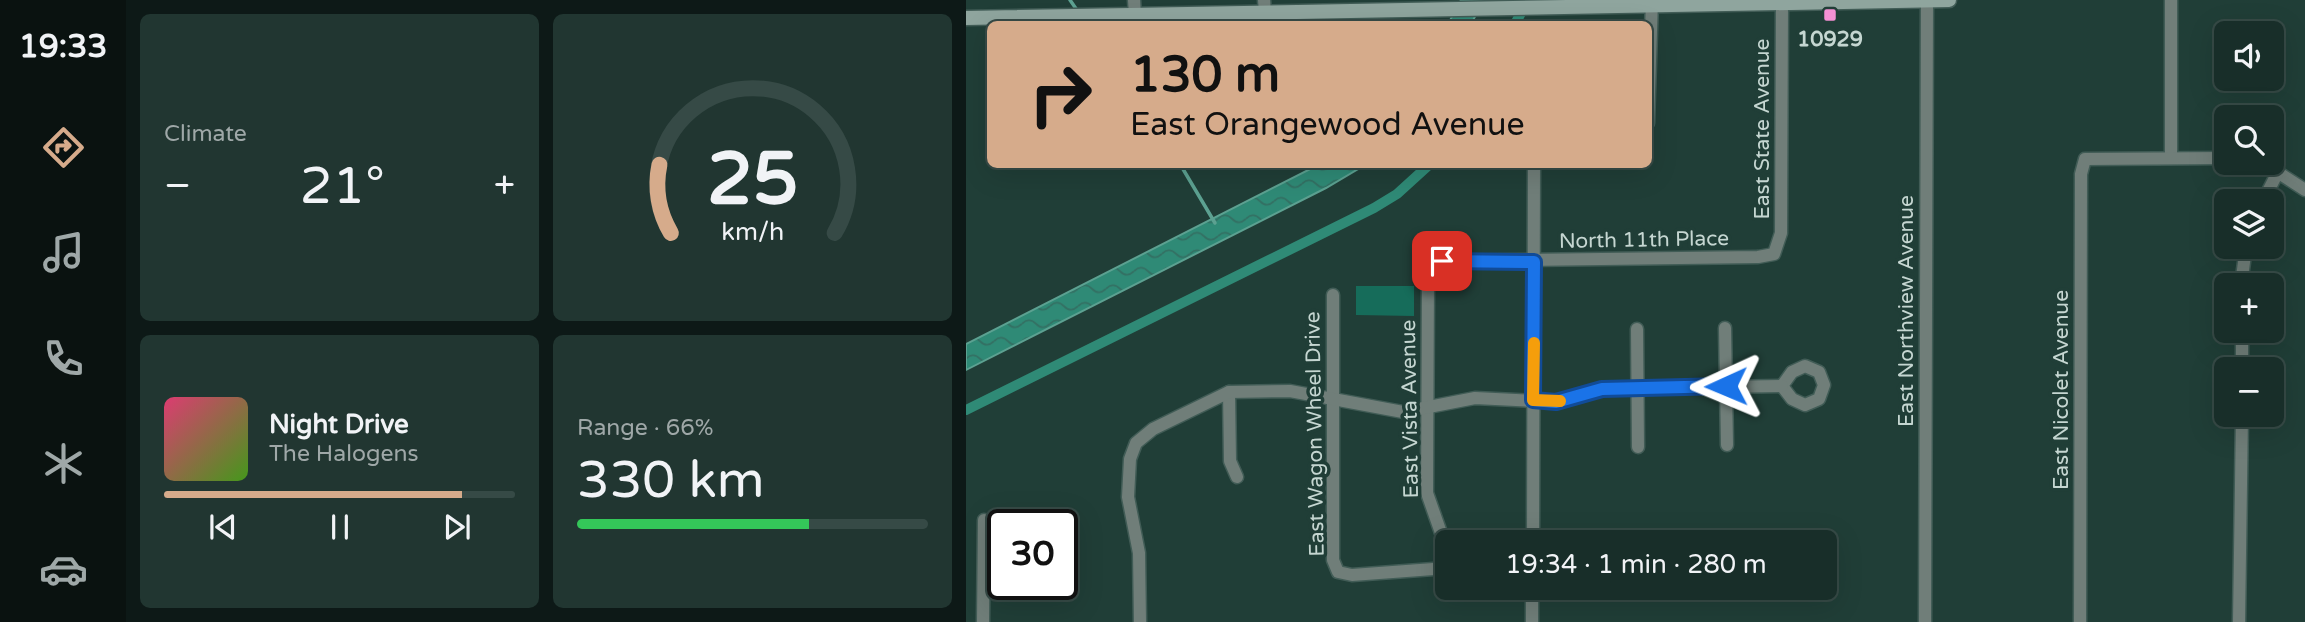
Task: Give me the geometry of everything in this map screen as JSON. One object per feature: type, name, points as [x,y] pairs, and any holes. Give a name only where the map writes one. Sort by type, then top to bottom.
[{"type":"street","name":"East Northview Avenue","points":[[1925,622],[1927,0]]},
{"type":"street","points":[[966,18],[1135,7],[1449,9],[1652,3],[1949,0]]},
{"type":"street","points":[[2171,0],[2171,158],[2214,158]]},
{"type":"street","points":[[1651,21],[1652,3]]},
{"type":"street","name":"East State Avenue","points":[[1774,254],[1781,233],[1782,3]]},
{"type":"street","name":"East Nicolet Avenue","points":[[2080,622],[2081,174],[2085,159],[2171,158]]},
{"type":"street","points":[[1533,530],[1534,168]]},
{"type":"street","points":[[2282,175],[2305,190]]},
{"type":"street","name":"North 11th Place","points":[[1431,265],[1442,261],[1534,262],[1758,257],[1774,254]]},
{"type":"street","name":"East Vista Avenue","points":[[1431,265],[1428,279],[1427,493],[1440,530]]},
{"type":"street","name":"East Wagon Wheel Drive","points":[[1333,295],[1333,560],[1338,572],[1402,573],[1435,569]]},
{"type":"street","points":[[1726,328],[1727,445]]},
{"type":"street","points":[[1637,329],[1638,447]]},
{"type":"street","points":[[1140,622],[1139,553],[1128,497],[1128,474],[1136,443],[1153,429],[1229,392],[1290,391],[1403,412],[1475,398],[1556,402],[1589,391],[1782,386]]},
{"type":"street","points":[[1229,392],[1230,461],[1237,477]]},
{"type":"street","points":[[2239,622],[2242,427]]},
{"type":"street","points":[[983,622],[984,520]]},
{"type":"street","points":[[1532,600],[1532,622]]},
{"type":"shaded area","points":[[1356,286],[1414,286],[1414,316],[1356,315]]},
{"type":"water","points":[[1461,0],[1484,0],[1473,21],[1450,21]]},
{"type":"water","points":[[1312,168],[1360,168],[1326,188],[966,370],[966,344]]},
{"type":"waterway","points":[[1070,0],[1079,13]]},
{"type":"waterway","points":[[1517,21],[1528,0]]},
{"type":"waterway","points":[[1182,168],[1215,223]]},
{"type":"waterway","points":[[966,410],[1374,208],[1397,194],[1426,168]]},
{"type":"slow traffic","points":[[1534,343],[1533,400],[1560,401]]},
{"type":"place","name":"10929","points":[[1830,15]]},
{"type":"route","points":[[1442,261],[1534,262],[1533,400],[1556,402],[1602,389],[1726,386]]}]
